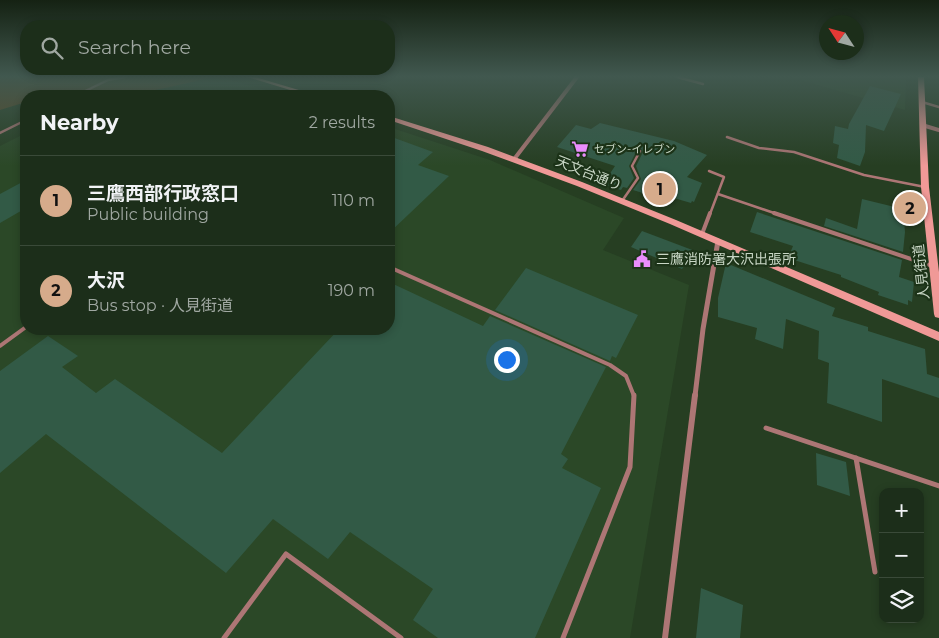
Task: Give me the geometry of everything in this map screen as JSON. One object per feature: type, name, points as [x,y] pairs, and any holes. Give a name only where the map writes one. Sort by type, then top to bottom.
[{"type":"main road","name":"人見街道","points":[[920,107],[925,187],[939,314]]},
{"type":"main road","name":"天文台通り","points":[[395,120],[515,158],[702,234],[939,337]]},
{"type":"street","points":[[515,158],[554,107]]},
{"type":"street","points":[[921,124],[939,130]]},
{"type":"street","points":[[665,638],[703,330],[718,241]]},
{"type":"lane","points":[[0,134],[20,123]]},
{"type":"lane","points":[[727,137],[759,148],[794,152],[864,176],[925,187]]},
{"type":"lane","points":[[622,201],[638,178],[632,166],[640,151]]},
{"type":"lane","points":[[702,234],[724,177],[708,172]]},
{"type":"lane","points":[[718,194],[934,267]]},
{"type":"lane","points":[[395,270],[610,365],[626,376],[634,392],[630,467],[564,638]]},
{"type":"lane","points":[[0,346],[20,331]]},
{"type":"lane","points":[[766,428],[939,486]]},
{"type":"lane","points":[[856,458],[875,572]]},
{"type":"lane","points":[[224,638],[286,554],[401,638]]},
{"type":"shaded area","points":[[0,107],[10,107],[0,110]]},
{"type":"shaded area","points":[[894,107],[905,107],[905,110]]},
{"type":"shaded area","points":[[395,129],[490,160],[624,218],[603,250],[689,285],[630,638],[0,638],[0,146],[20,136],[20,335],[395,335]]},
{"type":"building","points":[[859,107],[895,107],[884,131],[866,125],[865,152],[860,166],[837,158],[839,145],[833,143],[835,126],[848,129]]},
{"type":"building","points":[[600,123],[674,141],[707,155],[687,177],[702,183],[694,202],[692,201],[691,203],[667,196],[665,200],[633,190],[641,179],[636,166],[643,152],[641,148],[637,150],[629,166],[634,178],[627,188],[623,187],[621,190],[603,184],[615,166],[557,147],[576,125],[591,129]]},
{"type":"building","points":[[395,138],[433,152],[418,165],[449,176],[395,227]]},
{"type":"building","points":[[20,183],[20,211],[0,223],[0,194]]},
{"type":"building","points":[[862,199],[903,209],[905,232],[903,252],[824,226],[826,218],[857,229]]},
{"type":"building","points":[[757,212],[902,260],[899,277],[914,282],[912,302],[908,300],[908,305],[878,295],[879,292],[841,277],[841,275],[788,258],[793,246],[750,232]]},
{"type":"building","points":[[642,231],[695,251],[682,269],[631,247]]},
{"type":"building","points":[[726,263],[835,308],[832,316],[868,327],[868,331],[925,349],[927,374],[939,378],[939,398],[882,379],[882,422],[827,403],[829,363],[818,359],[819,331],[786,319],[783,349],[755,339],[757,328],[718,317],[718,298]]},
{"type":"building","points":[[526,268],[638,315],[616,358],[612,356],[610,361],[495,310]]},
{"type":"building","points":[[395,285],[483,326],[490,316],[606,367],[561,454],[568,459],[562,468],[601,488],[535,638],[438,638],[413,620],[433,589],[350,532],[328,559],[273,519],[226,573],[46,434],[0,473],[0,371],[48,336],[78,356],[62,367],[96,393],[115,379],[222,453],[333,335],[395,335]]},
{"type":"building","points":[[816,453],[846,462],[850,496],[817,485]]},
{"type":"building","points":[[701,588],[743,605],[740,638],[696,638]]},
{"type":"place","name":"セブン-イレブン","points":[[580,149]]},
{"type":"place","name":"三鷹西部行政窓口","points":[[660,189]]},
{"type":"place","name":"大沢","points":[[910,208]]},
{"type":"place","name":"三鷹消防署大沢出張所","points":[[642,259]]}]
